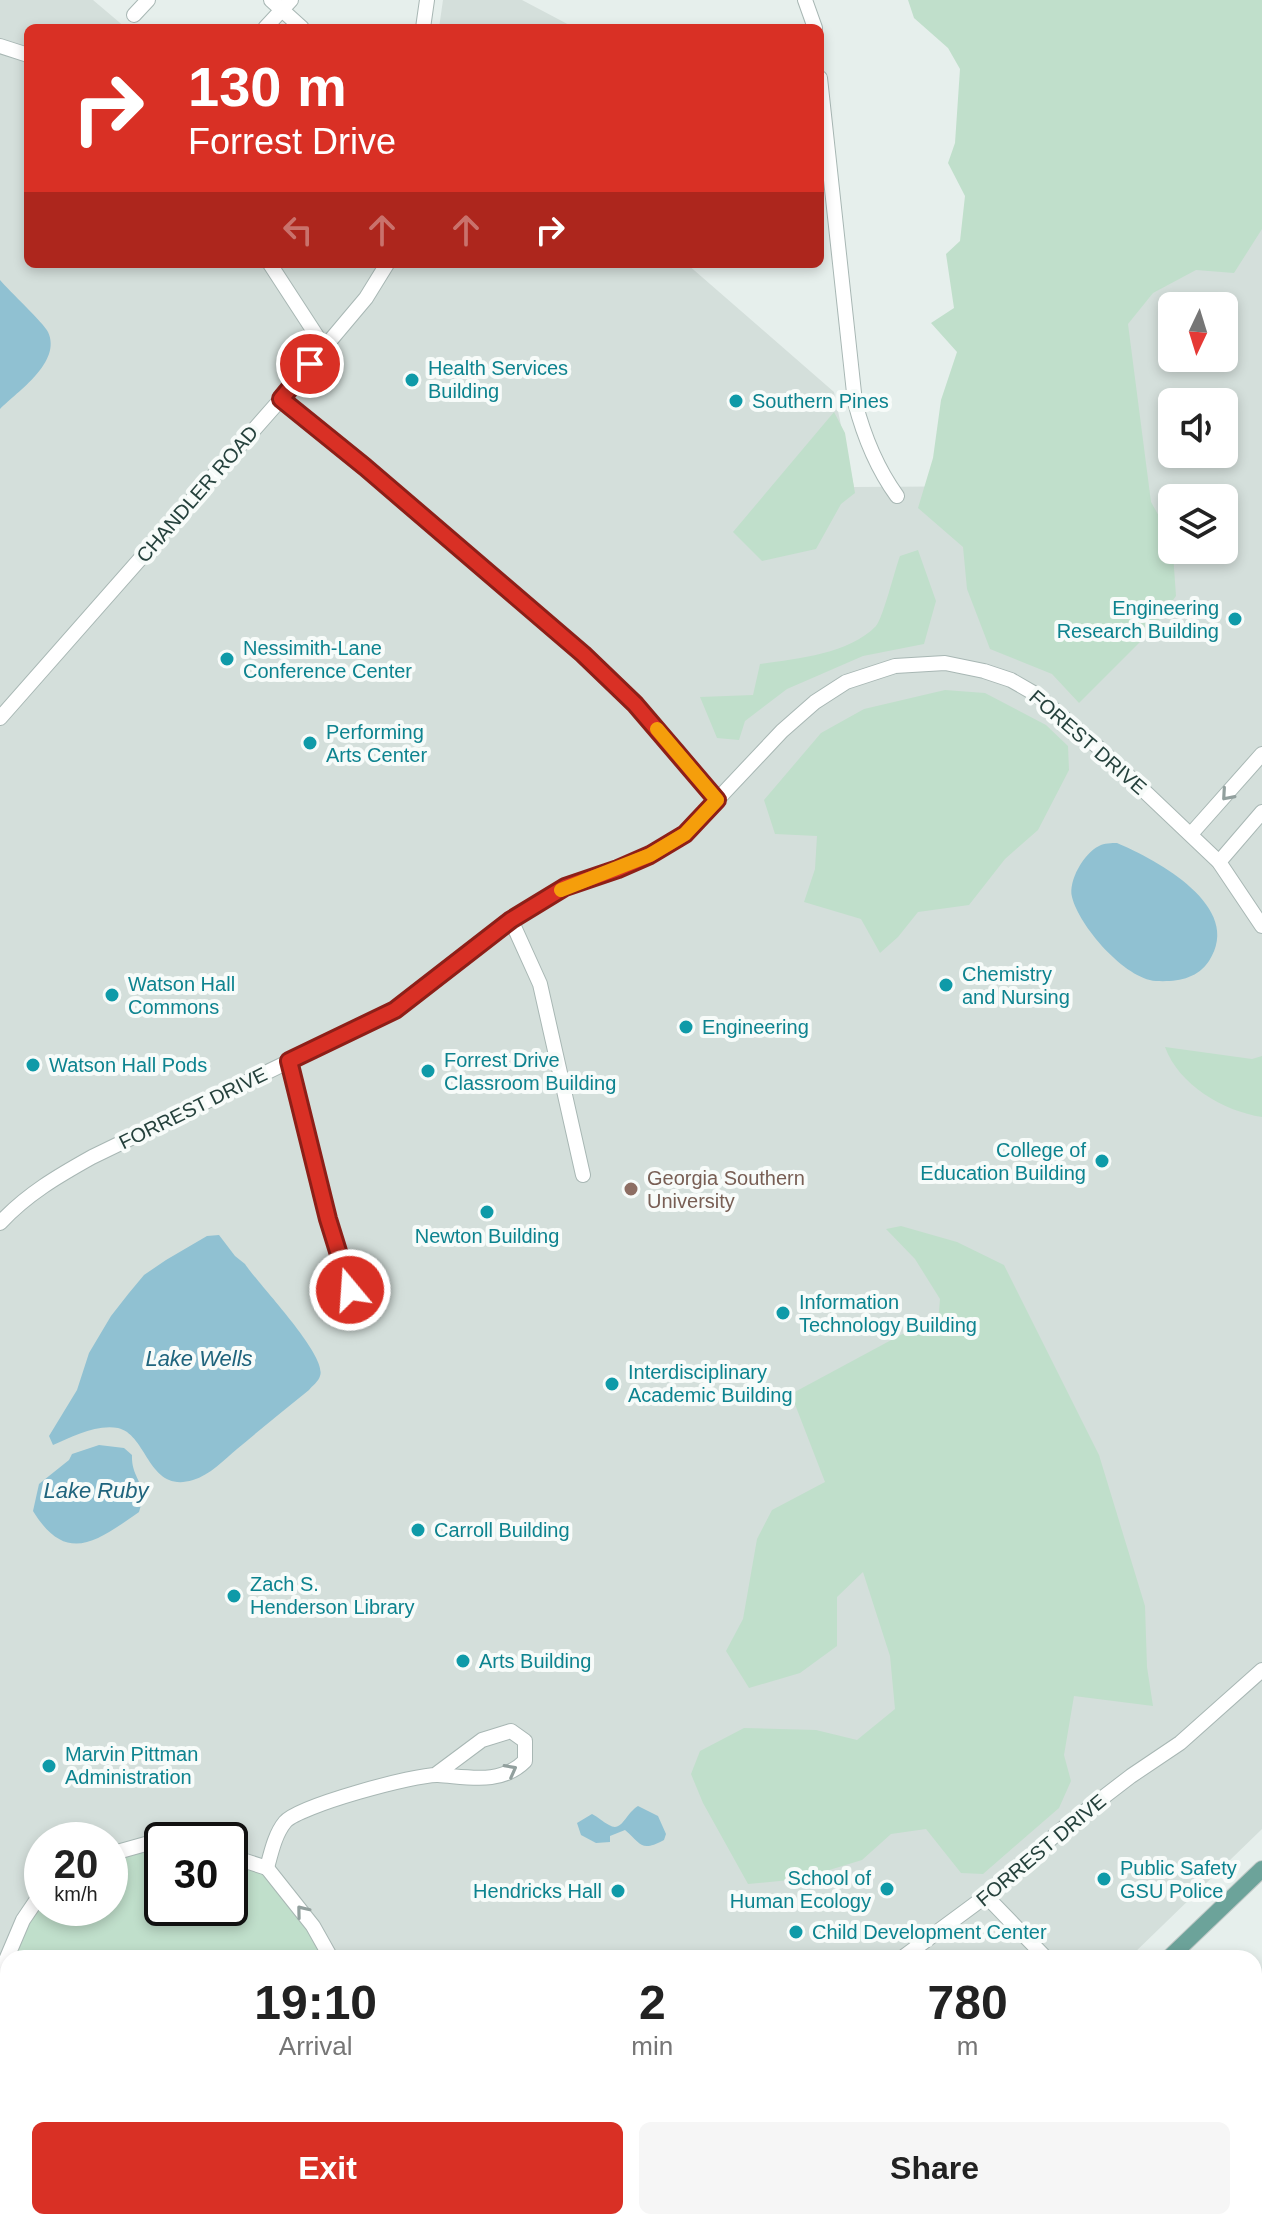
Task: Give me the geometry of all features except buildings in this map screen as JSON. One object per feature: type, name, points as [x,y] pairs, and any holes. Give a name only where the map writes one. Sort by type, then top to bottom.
[{"type":"main road","points":[[1177,1950],[1262,1869]]},
{"type":"street","points":[[134,15],[148,0]]},
{"type":"street","points":[[424,24],[427,0]]},
{"type":"street","points":[[805,0],[814,24]]},
{"type":"street","points":[[268,24],[281,3],[299,24]]},
{"type":"street","points":[[0,46],[24,54]]},
{"type":"street","points":[[824,115],[855,402],[864,438],[897,496]]},
{"type":"street","points":[[273,268],[324,347]]},
{"type":"street","name":"CHANDLER ROAD","points":[[0,718],[281,399],[366,298],[385,268]]},
{"type":"street","points":[[281,399],[583,654],[635,704],[717,800]]},
{"type":"street","name":"FOREST DRIVE","points":[[511,920],[565,887],[650,855],[685,834],[782,731],[815,702],[846,682],[895,666],[945,663],[1011,680],[1037,695],[1099,748],[1219,862],[1262,926]]},
{"type":"street","points":[[1191,834],[1262,754]]},
{"type":"street","points":[[1219,862],[1262,812]]},
{"type":"street","points":[[511,920],[540,984],[583,1175]]},
{"type":"street","name":"FORREST DRIVE","points":[[0,1223],[20,1201],[49,1181],[395,1010],[511,920]]},
{"type":"street","points":[[289,1061],[328,1219],[350,1290]]},
{"type":"street","name":"FORREST DRIVE","points":[[913,1950],[986,1896],[1062,1829],[1180,1743],[1262,1670]]},
{"type":"street","points":[[267,1868],[286,1821],[300,1811],[328,1800],[435,1775],[463,1779],[496,1777],[515,1771],[525,1761],[525,1741],[511,1731],[482,1740],[435,1775]]},
{"type":"street","points":[[248,1862],[267,1868],[313,1926],[326,1950]]},
{"type":"street","points":[[986,1896],[1038,1950]]},
{"type":"street","points":[[10,1950],[24,1919]]},
{"type":"shaded area","name":"Georgia Southern University","points":[[0,0],[93,0],[121,24],[24,24],[24,268],[692,268],[834,392],[854,487],[1024,486],[1262,0],[1262,1829],[1137,1950],[0,1950]]},
{"type":"shaded area","points":[[443,0],[522,0],[567,24],[440,24]]},
{"type":"green space","points":[[908,0],[1262,0],[1262,229],[1234,273],[1196,270],[1153,293],[1128,324],[1151,502],[1158,514],[1158,564],[1174,564],[1176,596],[1150,632],[1079,703],[1052,674],[990,649],[967,589],[963,547],[918,508],[933,458],[941,400],[957,352],[931,323],[954,308],[946,254],[960,241],[965,196],[948,163],[955,143],[960,69],[948,48],[914,18]]},
{"type":"green space","points":[[834,412],[845,433],[855,493],[841,504],[816,549],[762,561],[733,532]]},
{"type":"green space","points":[[918,550],[936,601],[924,644],[863,656],[787,689],[745,721],[739,740],[717,738],[700,697],[753,695],[760,664],[821,654],[865,635],[879,621],[900,556]]},
{"type":"green space","points":[[945,690],[985,693],[1046,725],[1068,746],[1069,770],[1038,830],[1005,859],[969,905],[918,912],[880,953],[861,919],[804,902],[815,869],[817,836],[775,834],[764,800],[821,733],[864,709]]},
{"type":"green space","points":[[1165,1047],[1252,1059],[1262,1056],[1262,1117],[1232,1109],[1204,1094],[1181,1073]]},
{"type":"green space","points":[[901,1226],[957,1242],[1004,1265],[1099,1455],[1145,1606],[1147,1667],[1153,1706],[1074,1696],[1064,1755],[1071,1781],[1059,1808],[983,1874],[961,1873],[926,1829],[891,1834],[862,1860],[800,1879],[748,1884],[703,1803],[691,1774],[700,1751],[744,1728],[816,1730],[857,1740],[895,1709],[890,1656],[863,1572],[837,1597],[837,1646],[800,1673],[749,1688],[726,1651],[743,1619],[757,1539],[772,1510],[825,1482],[791,1394],[908,1331],[938,1323],[940,1299],[915,1259],[886,1229]]},
{"type":"green space","points":[[144,1844],[144,1926],[248,1926],[248,1862],[267,1868],[313,1926],[326,1950],[10,1950],[23,1920],[24,1926],[128,1926],[128,1849]]},
{"type":"water","points":[[0,280],[45,328],[51,343],[44,365],[0,409]]},
{"type":"water","points":[[1117,843],[1173,874],[1192,888],[1206,904],[1215,922],[1217,941],[1209,961],[1199,972],[1171,981],[1144,978],[1105,949],[1084,922],[1072,897],[1072,883],[1083,861],[1093,850],[1103,844]]},
{"type":"water","name":"Lake Wells","points":[[219,1235],[303,1337],[320,1366],[317,1382],[216,1467],[193,1480],[178,1482],[167,1479],[157,1472],[136,1441],[118,1428],[93,1430],[53,1445],[49,1436],[77,1390],[89,1353],[129,1293],[144,1275],[166,1260],[207,1236]]},
{"type":"water","name":"Lake Ruby","points":[[99,1445],[124,1448],[132,1455],[142,1502],[139,1512],[110,1532],[83,1543],[70,1543],[46,1528],[33,1511],[39,1484],[69,1460],[72,1454]]},
{"type":"water","points":[[638,1806],[658,1816],[666,1834],[664,1840],[645,1846],[625,1830],[610,1836],[610,1842],[596,1843],[581,1835],[577,1823],[592,1814],[617,1827]]},
{"type":"slow traffic","points":[[561,890],[650,855],[685,834],[717,800],[657,729]]},
{"type":"place","name":"Health Services Building","points":[[412,380]]},
{"type":"place","name":"Southern Pines","points":[[736,401]]},
{"type":"place","name":"Engineering Research Building","points":[[1235,619]]},
{"type":"place","name":"Nessimith-Lane Conference Center","points":[[227,659]]},
{"type":"place","name":"Performing Arts Center","points":[[310,743]]},
{"type":"place","name":"Chemistry and Nursing","points":[[946,985]]},
{"type":"place","name":"Watson Hall Commons","points":[[112,995]]},
{"type":"place","name":"Engineering","points":[[686,1027]]},
{"type":"place","name":"Watson Hall Pods","points":[[33,1065]]},
{"type":"place","name":"Forrest Drive Classroom Building","points":[[428,1071]]},
{"type":"place","name":"College of Education Building","points":[[1102,1161]]},
{"type":"place","name":"Georgia Southern University","points":[[631,1189]]},
{"type":"place","name":"Newton Building","points":[[487,1212]]},
{"type":"place","name":"Information Technology Building","points":[[783,1313]]},
{"type":"place","name":"Interdisciplinary Academic Building","points":[[612,1384]]},
{"type":"place","name":"Carroll Building","points":[[418,1530]]},
{"type":"place","name":"Zach S. Henderson Library","points":[[234,1596]]},
{"type":"place","name":"Arts Building","points":[[463,1661]]},
{"type":"place","name":"Marvin Pittman Administration","points":[[49,1766]]},
{"type":"place","name":"Public Safety GSU Police","points":[[1104,1879]]},
{"type":"place","name":"School of Human Ecology","points":[[887,1889]]},
{"type":"place","name":"Hendricks Hall","points":[[618,1891]]},
{"type":"place","name":"Child Development Center","points":[[796,1932]]},
{"type":"route","points":[[310,364],[281,399],[583,654],[635,704],[717,800],[685,834],[650,855],[565,887],[511,920],[395,1010],[289,1061],[328,1219],[350,1290]]}]
